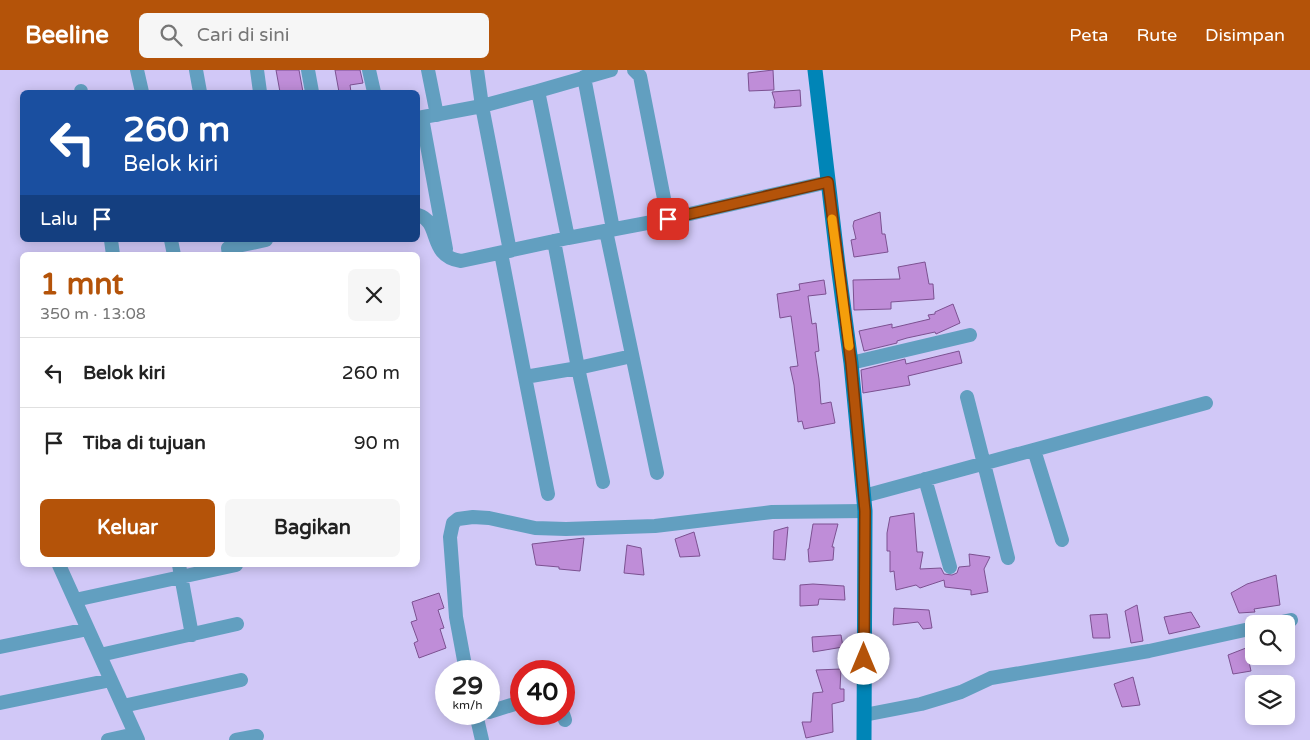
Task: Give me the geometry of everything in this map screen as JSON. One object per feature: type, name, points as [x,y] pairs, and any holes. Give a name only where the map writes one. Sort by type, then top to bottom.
[{"type":"street","points":[[137,70],[142,90]]},
{"type":"street","points":[[196,70],[200,90]]},
{"type":"street","points":[[257,70],[260,90]]},
{"type":"street","points":[[308,70],[312,90]]},
{"type":"street","points":[[370,70],[374,90]]},
{"type":"street","points":[[428,70],[437,115]]},
{"type":"street","points":[[477,70],[526,377],[548,494]]},
{"type":"street","points":[[448,257],[420,118],[482,106],[611,70]]},
{"type":"street","points":[[634,70],[640,76],[668,219]]},
{"type":"street","points":[[814,70],[851,363],[864,504],[864,740]]},
{"type":"street","points":[[584,78],[632,356],[657,472]]},
{"type":"street","points":[[538,91],[568,238]]},
{"type":"street","points":[[420,215],[430,225],[439,248],[451,259],[461,261],[668,219],[828,182]]},
{"type":"street","points":[[554,241],[578,368],[603,482]]},
{"type":"street","points":[[228,248],[256,242]]},
{"type":"street","points":[[851,363],[970,335]]},
{"type":"street","points":[[526,377],[632,356]]},
{"type":"street","points":[[967,397],[1008,558]]},
{"type":"street","points":[[464,660],[456,617],[450,537],[453,523],[458,519],[473,517],[489,518],[535,528],[566,529],[655,526],[713,518],[864,504],[926,479],[1206,403]]},
{"type":"street","points":[[1034,450],[1062,540]]},
{"type":"street","points":[[926,479],[950,567]]},
{"type":"street","points":[[60,567],[136,737],[108,740]]},
{"type":"street","points":[[75,600],[180,571],[217,567]]},
{"type":"street","points":[[180,571],[192,635]]},
{"type":"street","points":[[100,655],[237,624]]},
{"type":"street","points":[[0,647],[88,629]]},
{"type":"street","points":[[864,715],[921,704],[961,692],[991,678],[1149,651],[1245,630]]},
{"type":"street","points":[[0,703],[111,680]]},
{"type":"street","points":[[123,706],[241,680]]},
{"type":"street","points":[[481,725],[482,740]]},
{"type":"street","points":[[236,740],[257,736]]},
{"type":"building","points":[[276,70],[299,70],[303,90],[280,90]]},
{"type":"building","points":[[335,70],[360,70],[363,83],[350,85],[351,90],[339,90]]},
{"type":"building","points":[[773,70],[774,90],[749,91],[748,73]]},
{"type":"building","points":[[800,90],[801,106],[774,108],[775,102],[772,92]]},
{"type":"building","points":[[880,212],[882,234],[885,234],[888,252],[854,257],[851,240],[856,239],[853,226],[854,221]]},
{"type":"building","points":[[925,262],[929,284],[933,284],[934,299],[891,302],[891,309],[854,310],[853,280],[900,279],[898,267]]},
{"type":"building","points":[[824,280],[826,294],[808,296],[812,324],[816,323],[819,351],[815,352],[821,404],[831,402],[835,423],[804,429],[802,421],[798,422],[790,367],[798,366],[791,316],[780,318],[777,294],[800,290],[799,284]]},
{"type":"building","points":[[953,304],[960,323],[936,334],[935,332],[907,338],[897,341],[897,343],[864,351],[859,331],[892,324],[892,328],[930,319],[928,315],[935,314],[935,312]]},
{"type":"building","points":[[959,351],[962,363],[908,376],[910,385],[863,393],[861,370],[905,359],[906,364]]},
{"type":"building","points":[[914,513],[917,552],[923,552],[920,569],[941,568],[944,574],[952,575],[957,573],[959,567],[970,566],[969,554],[990,557],[984,569],[988,592],[971,595],[971,590],[945,587],[944,580],[920,588],[916,585],[896,590],[894,571],[890,572],[890,551],[887,551],[887,533],[890,517]]},
{"type":"building","points":[[813,524],[838,524],[832,547],[834,547],[833,560],[809,562],[808,549]]},
{"type":"building","points":[[788,527],[785,560],[773,559],[774,531]]},
{"type":"building","points":[[694,532],[700,556],[680,557],[675,539]]},
{"type":"building","points":[[584,538],[580,571],[536,565],[532,544]]},
{"type":"building","points":[[627,545],[641,548],[644,575],[624,573]]},
{"type":"building","points":[[1276,575],[1280,605],[1254,609],[1255,612],[1239,613],[1231,593],[1247,584]]},
{"type":"building","points":[[800,585],[844,586],[845,600],[819,599],[818,605],[800,606]]},
{"type":"building","points":[[439,593],[444,608],[438,610],[444,628],[440,629],[446,648],[419,658],[414,643],[418,641],[411,622],[417,620],[412,602]]},
{"type":"building","points":[[1137,605],[1143,641],[1131,643],[1125,611]]},
{"type":"building","points":[[894,608],[929,610],[932,628],[923,629],[918,622],[893,625]]},
{"type":"building","points":[[1191,612],[1200,627],[1169,634],[1164,617]]},
{"type":"building","points":[[1107,614],[1110,638],[1093,638],[1090,615]]},
{"type":"building","points":[[841,635],[843,647],[813,652],[812,637]]},
{"type":"building","points":[[1245,648],[1245,665],[1250,665],[1251,671],[1233,674],[1228,655]]},
{"type":"building","points":[[841,669],[840,689],[844,689],[844,701],[832,704],[833,732],[806,738],[802,722],[811,722],[813,693],[823,692],[816,670]]},
{"type":"building","points":[[1133,677],[1140,705],[1122,707],[1114,684]]},
{"type":"slow traffic","points":[[832,219],[849,346]]},
{"type":"route","points":[[668,219],[828,182],[851,363],[865,511],[864,659]]}]
